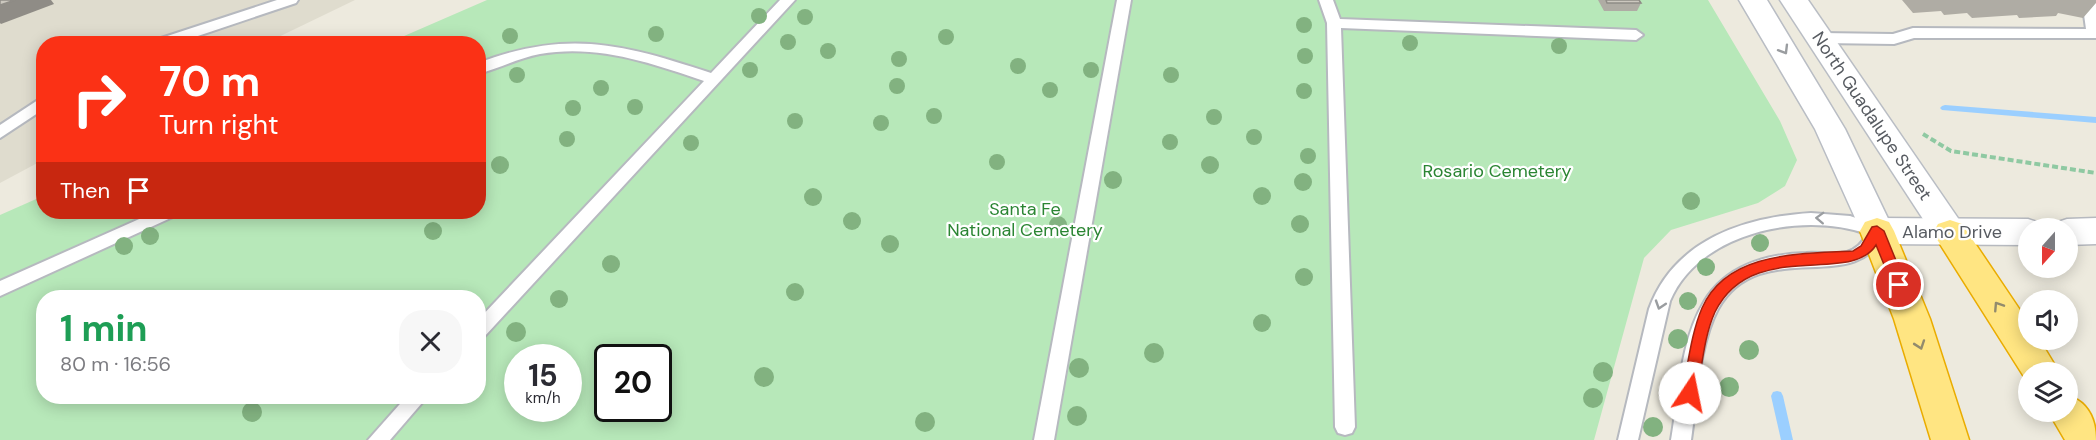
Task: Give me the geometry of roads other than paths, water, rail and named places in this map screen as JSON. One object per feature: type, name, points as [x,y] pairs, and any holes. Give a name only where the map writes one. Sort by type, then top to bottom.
[{"type":"highway","points":[[1877,231],[1911,320],[1950,440]]},
{"type":"highway","points":[[1950,233],[2034,362]]},
{"type":"highway","points":[[2074,422],[2086,440]]},
{"type":"main road","name":"North Guadalupe Street","points":[[1753,0],[1830,129],[1877,231]]},
{"type":"main road","name":"North Guadalupe Street","points":[[1794,0],[1950,233]]},
{"type":"main road","name":"Alamo Drive","points":[[1877,231],[2018,232]]},
{"type":"main road","points":[[2078,232],[2096,231]]},
{"type":"lane","points":[[181,36],[291,0]]},
{"type":"lane","points":[[486,323],[788,0]]},
{"type":"lane","points":[[1044,440],[1124,0]]},
{"type":"lane","points":[[1326,0],[1334,23],[1345,427]]},
{"type":"lane","points":[[1821,38],[1894,39],[1913,33],[2094,34],[2089,0]]},
{"type":"lane","points":[[1334,23],[1636,34]]},
{"type":"lane","points":[[486,66],[534,50],[591,46],[640,54],[714,79]]},
{"type":"lane","points":[[0,133],[36,107]]},
{"type":"lane","points":[[1628,440],[1661,303],[1673,279],[1694,256],[1707,247],[1739,232],[1807,218],[1840,219],[1877,231],[1866,250],[1855,256],[1788,260],[1766,264],[1732,280],[1719,293],[1703,326],[1680,440]]},
{"type":"lane","points":[[0,289],[154,219]]},
{"type":"lane","points":[[378,440],[412,404]]},
{"type":"waterway","points":[[1945,108],[2096,120]]},
{"type":"waterway","points":[[1777,396],[1787,440]]},
{"type":"park label","name":"Rosario Cemetery","points":[[1497,171]]},
{"type":"park label","name":"Santa Fe National Cemetery","points":[[1025,219]]}]
